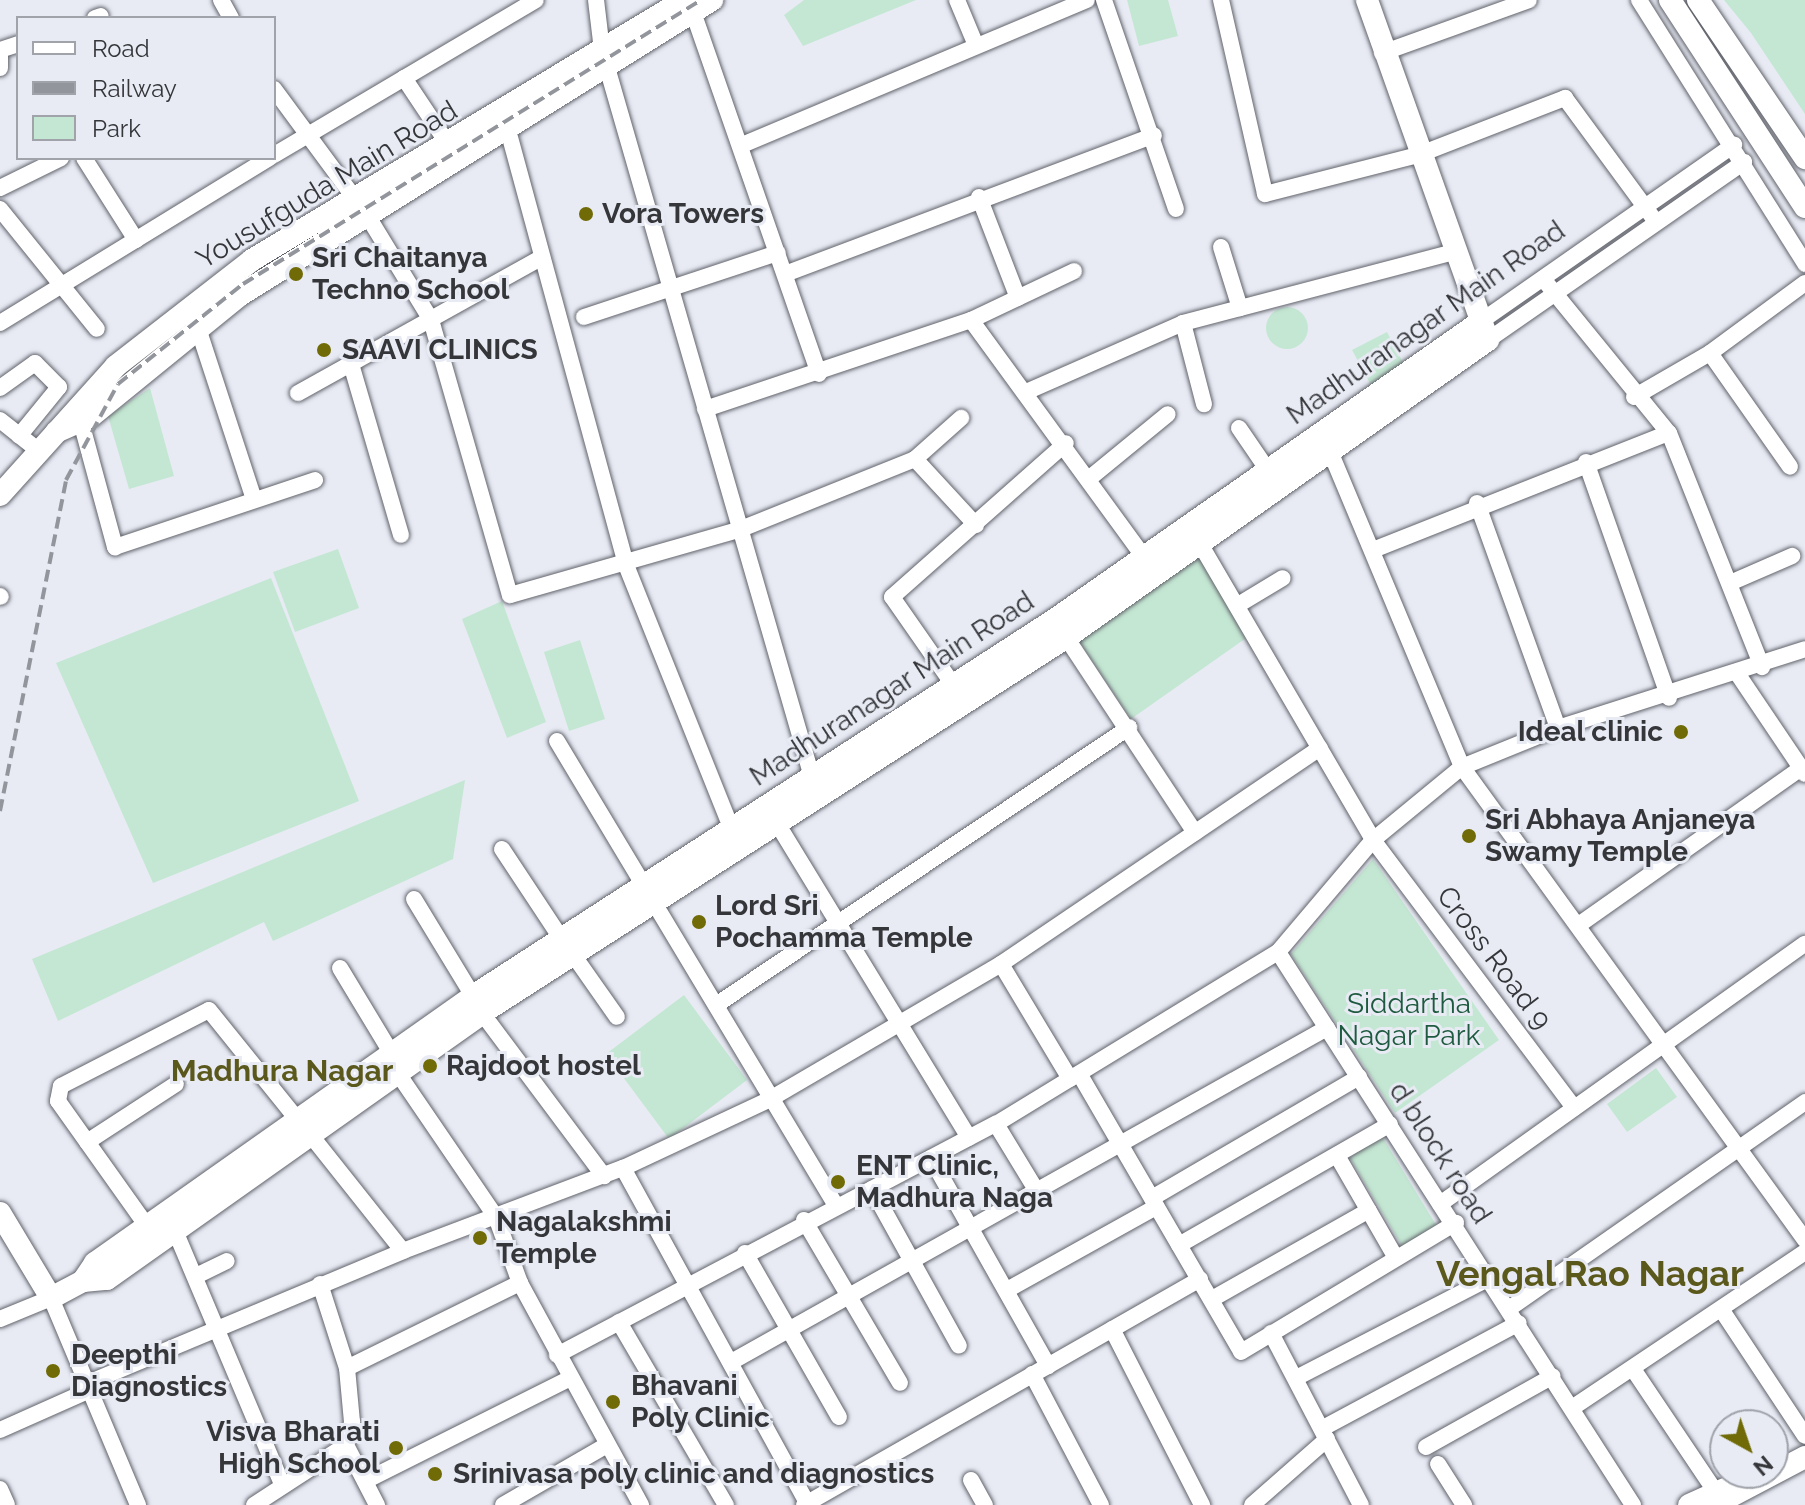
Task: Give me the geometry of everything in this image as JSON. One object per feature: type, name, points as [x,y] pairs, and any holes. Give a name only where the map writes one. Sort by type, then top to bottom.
[{"type":"street","points":[[276,154],[536,0]]},
{"type":"street","points":[[596,0],[606,60],[669,287],[812,777]]},
{"type":"street","points":[[712,0],[689,7],[742,145],[819,374]]},
{"type":"street","points":[[957,0],[975,43]]},
{"type":"street","points":[[742,145],[975,43],[1087,0]]},
{"type":"street","points":[[1104,0],[1154,135],[1176,209]]},
{"type":"street","points":[[1221,0],[1260,191],[1270,195],[1418,155],[1565,98],[1656,222]]},
{"type":"street","points":[[1367,0],[1418,155],[1484,331]]},
{"type":"street","points":[[1382,53],[1529,0]]},
{"type":"street","points":[[1639,0],[1734,145],[1805,264]]},
{"type":"street","points":[[1670,0],[1805,207]]},
{"type":"street","points":[[1698,0],[1805,158]]},
{"type":"street","name":"Yousufguda Main Road","points":[[0,495],[116,366],[183,310],[360,206],[508,130],[606,60],[689,7]]},
{"type":"street","points":[[0,56],[0,68]]},
{"type":"street","name":"Yousufguda Main Road","points":[[55,432],[81,422],[197,325],[448,144],[606,60]]},
{"type":"street","points":[[404,78],[448,144]]},
{"type":"street","points":[[276,92],[360,206],[431,320],[510,595],[626,565],[741,529],[915,459],[961,418]]},
{"type":"street","points":[[508,130],[626,565],[732,830]]},
{"type":"street","points":[[785,274],[979,197],[1154,135]]},
{"type":"street","name":"Madhuranagar Main Road","points":[[51,1298],[83,1281],[107,1279],[176,1233],[307,1131],[478,1005],[1151,567],[1484,331],[1544,280],[1734,145]]},
{"type":"street","points":[[0,188],[57,160]]},
{"type":"street","points":[[85,160],[136,240]]},
{"type":"street","points":[[0,323],[266,160]]},
{"type":"street","name":"Madhuranagar Main Road","points":[[1484,331],[1555,294],[1744,162]]},
{"type":"street","points":[[979,197],[1018,298]]},
{"type":"street","points":[[0,209],[58,288],[97,329]]},
{"type":"street","points":[[1221,247],[1240,308]]},
{"type":"street","points":[[1026,392],[1183,323],[1454,252]]},
{"type":"street","points":[[584,317],[778,253]]},
{"type":"street","points":[[298,393],[542,257]]},
{"type":"street","points":[[705,409],[819,374],[971,320],[1074,271]]},
{"type":"street","points":[[1544,280],[1634,397],[1669,433],[1762,667]]},
{"type":"street","points":[[1634,397],[1710,353],[1805,283]]},
{"type":"street","points":[[971,320],[1091,477],[1151,567]]},
{"type":"street","points":[[1183,323],[1204,404]]},
{"type":"street","points":[[197,325],[254,499]]},
{"type":"street","points":[[1710,353],[1790,467]]},
{"type":"street","points":[[0,388],[35,363],[59,387],[19,436]]},
{"type":"street","points":[[351,364],[401,535]]},
{"type":"street","points":[[1091,477],[1168,414]]},
{"type":"street","points":[[0,420],[39,451]]},
{"type":"street","points":[[81,422],[111,546],[315,480]]},
{"type":"street","points":[[1239,428],[1267,469]]},
{"type":"street","points":[[1373,550],[1477,503],[1669,433]]},
{"type":"street","points":[[1326,441],[1462,767],[1580,924],[1805,1240]]},
{"type":"street","name":"Madhuranagar Main Road","points":[[1195,536],[1267,469],[1326,441]]},
{"type":"street","points":[[960,694],[892,597],[1066,443]]},
{"type":"street","points":[[915,459],[976,525]]},
{"type":"street","points":[[1586,462],[1669,698]]},
{"type":"street","points":[[1477,503],[1558,728]]},
{"type":"street","name":"Cross Road 9","points":[[1195,536],[1373,840],[1574,1108]]},
{"type":"street","points":[[1730,583],[1792,556]]},
{"type":"street","points":[[1238,605],[1283,578]]},
{"type":"street","points":[[1061,628],[1129,727],[1195,833]]},
{"type":"street","points":[[557,1355],[804,1220],[872,1189],[996,1124],[1278,952],[1373,840],[1462,767],[1558,728],[1739,676],[1805,649]]},
{"type":"street","points":[[1580,924],[1803,771],[1739,676]]},
{"type":"street","name":"Madhuranagar Main Road","points":[[648,893],[732,830],[772,814],[812,777],[960,694]]},
{"type":"street","points":[[716,1005],[843,923],[1129,727]]},
{"type":"street","points":[[557,741],[836,1205]]},
{"type":"street","points":[[0,1430],[219,1326],[403,1251],[604,1176],[770,1099],[1001,964],[1320,748]]},
{"type":"street","points":[[772,814],[843,923],[969,1138]]},
{"type":"street","points":[[502,849],[617,1017]]},
{"type":"street","points":[[414,899],[478,1005],[604,1176]]},
{"type":"street","points":[[1440,1204],[1805,944]]},
{"type":"street","name":"d block road","points":[[1278,952],[1440,1204],[1456,1223],[1633,1505]]},
{"type":"street","points":[[1001,964],[1123,1146],[1241,1352],[1456,1223]]},
{"type":"street","points":[[340,968],[396,1065],[496,1217],[520,1283],[569,1379],[641,1505]]},
{"type":"street","points":[[149,1229],[58,1101],[61,1086],[209,1010],[403,1251]]},
{"type":"street","points":[[733,1361],[1123,1146],[1327,1028]]},
{"type":"street","points":[[1007,1290],[1359,1077]]},
{"type":"street","points":[[87,1142],[176,1084]]},
{"type":"street","points":[[1510,1308],[1805,1102]]},
{"type":"street","points":[[996,1124],[1038,1193]]},
{"type":"street","points":[[1179,1245],[1339,1159],[1390,1124]]},
{"type":"street","name":"Madhuranagar Main Road","points":[[83,1281],[95,1263],[307,1131]]},
{"type":"street","points":[[931,1158],[1048,1366]]},
{"type":"street","points":[[1339,1159],[1396,1258]]},
{"type":"street","points":[[623,1168],[733,1361],[805,1504],[1200,1279]]},
{"type":"street","points":[[872,1189],[959,1346]]},
{"type":"street","points":[[1212,1299],[1369,1210]]},
{"type":"street","points":[[0,1213],[51,1298],[138,1505]]},
{"type":"street","points":[[804,1220],[900,1383]]},
{"type":"street","points":[[176,1233],[219,1326],[278,1494]]},
{"type":"street","points":[[1572,1408],[1805,1252]]},
{"type":"street","points":[[745,1253],[839,1417]]},
{"type":"street","points":[[196,1276],[227,1261]]},
{"type":"street","points":[[1296,1378],[1490,1278]]},
{"type":"street","points":[[347,1368],[520,1283]]},
{"type":"street","points":[[254,1505],[278,1494],[346,1445],[352,1422],[347,1368],[320,1284]]},
{"type":"street","points":[[0,1319],[51,1298]]},
{"type":"street","points":[[1721,1309],[1805,1436]]},
{"type":"street","points":[[619,1322],[726,1505]]},
{"type":"street","points":[[1252,1505],[1325,1434],[1519,1323]]},
{"type":"street","points":[[1112,1329],[1202,1505]]},
{"type":"street","points":[[1271,1333],[1361,1505]]},
{"type":"street","points":[[1633,1369],[1715,1499]]},
{"type":"street","points":[[1032,1374],[1101,1505]]},
{"type":"street","points":[[1426,1447],[1553,1376]]},
{"type":"street","points":[[365,1481],[569,1379]]},
{"type":"street","points":[[346,1445],[377,1505]]},
{"type":"street","points":[[503,1505],[607,1445]]},
{"type":"street","points":[[1689,1505],[1715,1499],[1805,1457]]},
{"type":"street","points":[[1438,1464],[1464,1505]]},
{"type":"street","points":[[971,1480],[985,1505]]},
{"type":"street","points":[[0,1489],[7,1505]]},
{"type":"green space","points":[[804,0],[916,0],[803,46],[784,15]]},
{"type":"green space","points":[[1127,0],[1168,0],[1178,36],[1139,46]]},
{"type":"green space","points":[[1724,0],[1805,0],[1805,114],[1751,33]]},
{"type":"green space","points":[[1287,307],[1302,313],[1308,328],[1302,343],[1287,349],[1272,343],[1266,328],[1272,313]]},
{"type":"green space","points":[[1387,332],[1407,370],[1373,389],[1352,350]]},
{"type":"green space","points":[[150,388],[174,476],[129,489],[108,416]]},
{"type":"green space","points":[[1190,540],[1249,636],[1131,719],[1069,626]]},
{"type":"green space","points":[[338,549],[359,608],[295,632],[273,572]]},
{"type":"green space","points":[[271,578],[359,801],[153,883],[56,663]]},
{"type":"green space","points":[[502,601],[546,722],[507,738],[462,619]]},
{"type":"green space","points":[[580,640],[605,719],[569,731],[544,652]]},
{"type":"green space","points":[[465,780],[453,859],[273,941],[264,922],[58,1021],[32,959]]},
{"type":"green space","name":"Siddartha Nagar Park","points":[[1373,859],[1499,1040],[1395,1113],[1291,954]]},
{"type":"green space","points":[[684,995],[747,1080],[669,1139],[606,1054]]},
{"type":"green space","points":[[1656,1068],[1677,1097],[1627,1132],[1607,1104]]},
{"type":"green space","points":[[1380,1133],[1438,1228],[1405,1251],[1350,1158]]},
{"type":"railway","points":[[0,811],[66,480],[118,384],[243,284],[701,0]]},
{"type":"place","name":"Vora Towers","points":[[586,214]]},
{"type":"place","name":"Sri Chaitanya Techno School","points":[[296,274]]},
{"type":"place","name":"SAAVI CLINICS","points":[[324,350]]},
{"type":"place","name":"Ideal clinic","points":[[1681,732]]},
{"type":"place","name":"Sri Abhaya Anjaneya Swamy Temple","points":[[1469,836]]},
{"type":"place","name":"Lord Sri Pochamma Temple","points":[[699,922]]},
{"type":"place","name":"Rajdoot hostel","points":[[430,1066]]},
{"type":"place","name":"ENT Clinic, Madhura Naga","points":[[838,1182]]},
{"type":"place","name":"Nagalakshmi Temple","points":[[480,1238]]},
{"type":"place","name":"Deepthi Diagnostics","points":[[53,1371]]},
{"type":"place","name":"Bhavani Poly Clinic","points":[[613,1402]]},
{"type":"place","name":"Visva Bharati High School","points":[[396,1448]]},
{"type":"place","name":"Srinivasa poly clinic and diagnostics","points":[[435,1474]]},
{"type":"district","name":"Madhura Nagar","points":[[282,1071]]},
{"type":"district","name":"Vengal Rao Nagar","points":[[1590,1274]]}]
